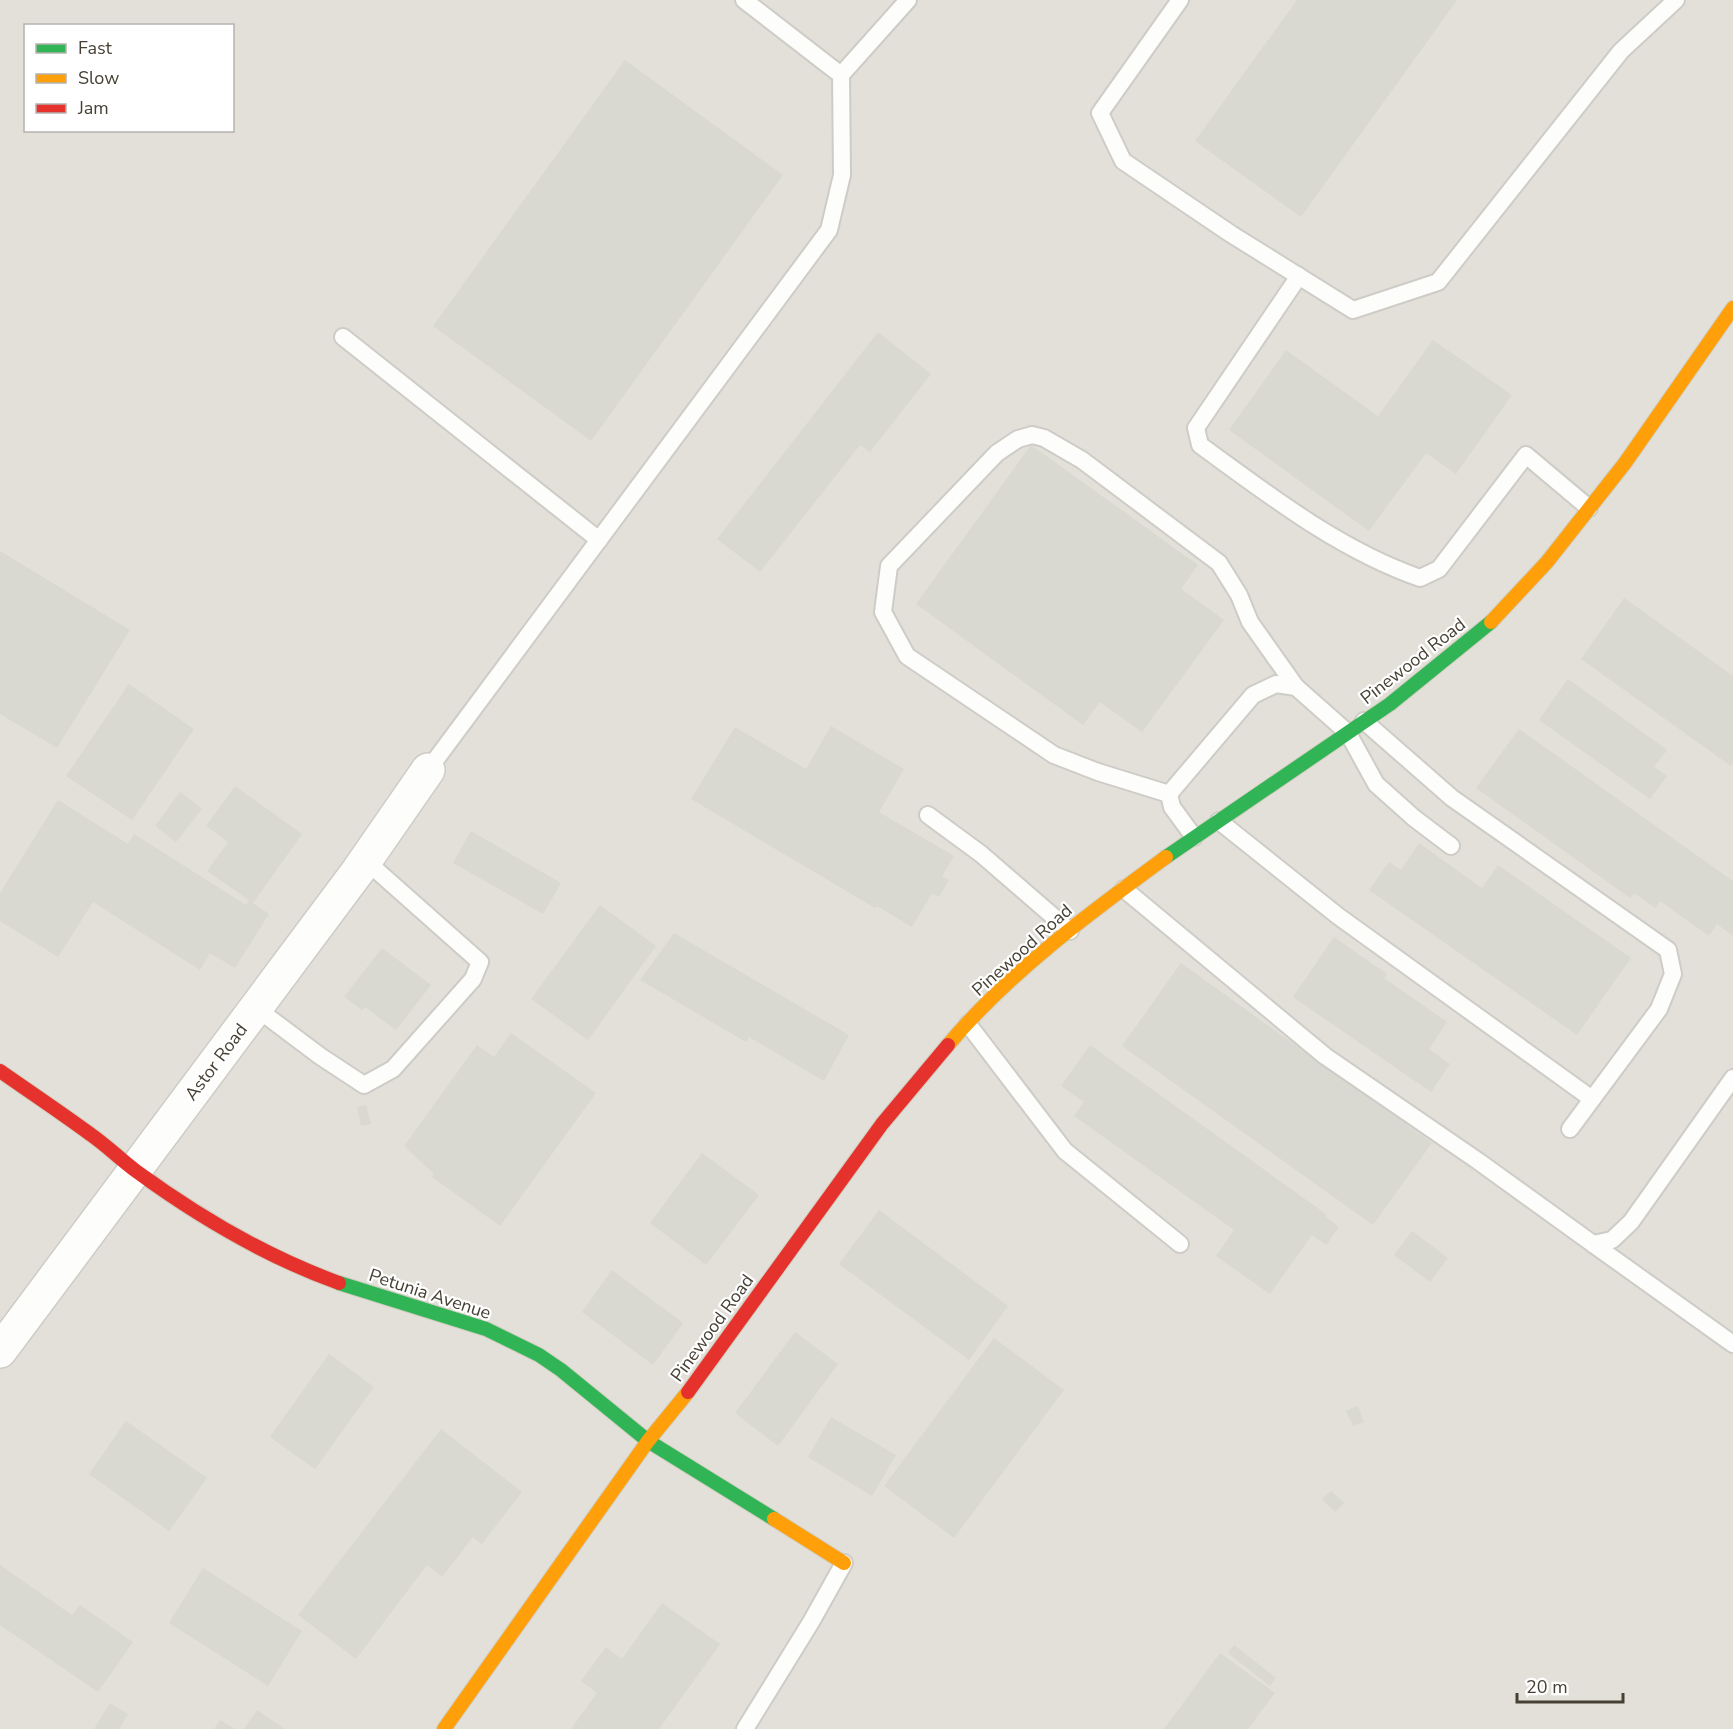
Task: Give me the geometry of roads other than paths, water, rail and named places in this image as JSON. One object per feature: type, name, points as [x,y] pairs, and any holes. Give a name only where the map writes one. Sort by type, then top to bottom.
[{"type":"street","name":"Pinewood Road","points":[[444,1729],[648,1441],[676,1408],[882,1124],[968,1024],[1012,979],[1124,888],[1194,837],[1390,704],[1493,620],[1547,562],[1632,454],[1733,308]]},
{"type":"street","name":"Astor Road","points":[[0,1351],[256,1008],[428,770]]},
{"type":"street","name":"Petunia Avenue","points":[[0,1071],[92,1135],[168,1193],[247,1242],[306,1271],[366,1293],[486,1329],[539,1355],[561,1370],[648,1441],[844,1563]]},
{"type":"lane","points":[[744,0],[841,75]]},
{"type":"lane","points":[[428,770],[829,230],[842,175],[841,75],[908,0]]},
{"type":"lane","points":[[1180,0],[1100,113],[1123,162],[1231,234],[1353,310],[1438,282],[1621,51],[1676,0]]},
{"type":"lane","points":[[1299,276],[1196,428],[1200,444],[1284,507],[1386,566],[1420,578],[1439,569],[1526,455],[1589,508]]},
{"type":"lane","points":[[343,337],[599,540]]},
{"type":"lane","points":[[1169,794],[1098,772],[1054,755],[907,656],[883,612],[889,566],[997,453],[1018,439],[1032,435],[1044,438],[1082,460],[1219,563],[1239,595],[1250,622],[1296,687],[1348,733],[1376,784],[1414,818],[1451,846]]},
{"type":"lane","points":[[1169,794],[1253,695],[1276,684],[1296,687]]},
{"type":"lane","points":[[1364,722],[1452,798],[1668,950],[1673,974],[1659,1009],[1570,1129]]},
{"type":"lane","points":[[1169,794],[1172,807],[1194,837]]},
{"type":"lane","points":[[928,815],[981,854],[1070,931]]},
{"type":"lane","points":[[1219,821],[1338,916],[1592,1099]]},
{"type":"lane","points":[[256,1008],[320,1056],[364,1085],[393,1069],[472,979],[480,962],[365,860]]},
{"type":"lane","points":[[1124,888],[1325,1056],[1478,1161],[1733,1344]]},
{"type":"lane","points":[[968,1024],[1065,1150],[1180,1244]]},
{"type":"lane","points":[[1593,1244],[1612,1240],[1631,1222],[1733,1078]]},
{"type":"lane","points":[[745,1729],[811,1622],[844,1563]]}]
